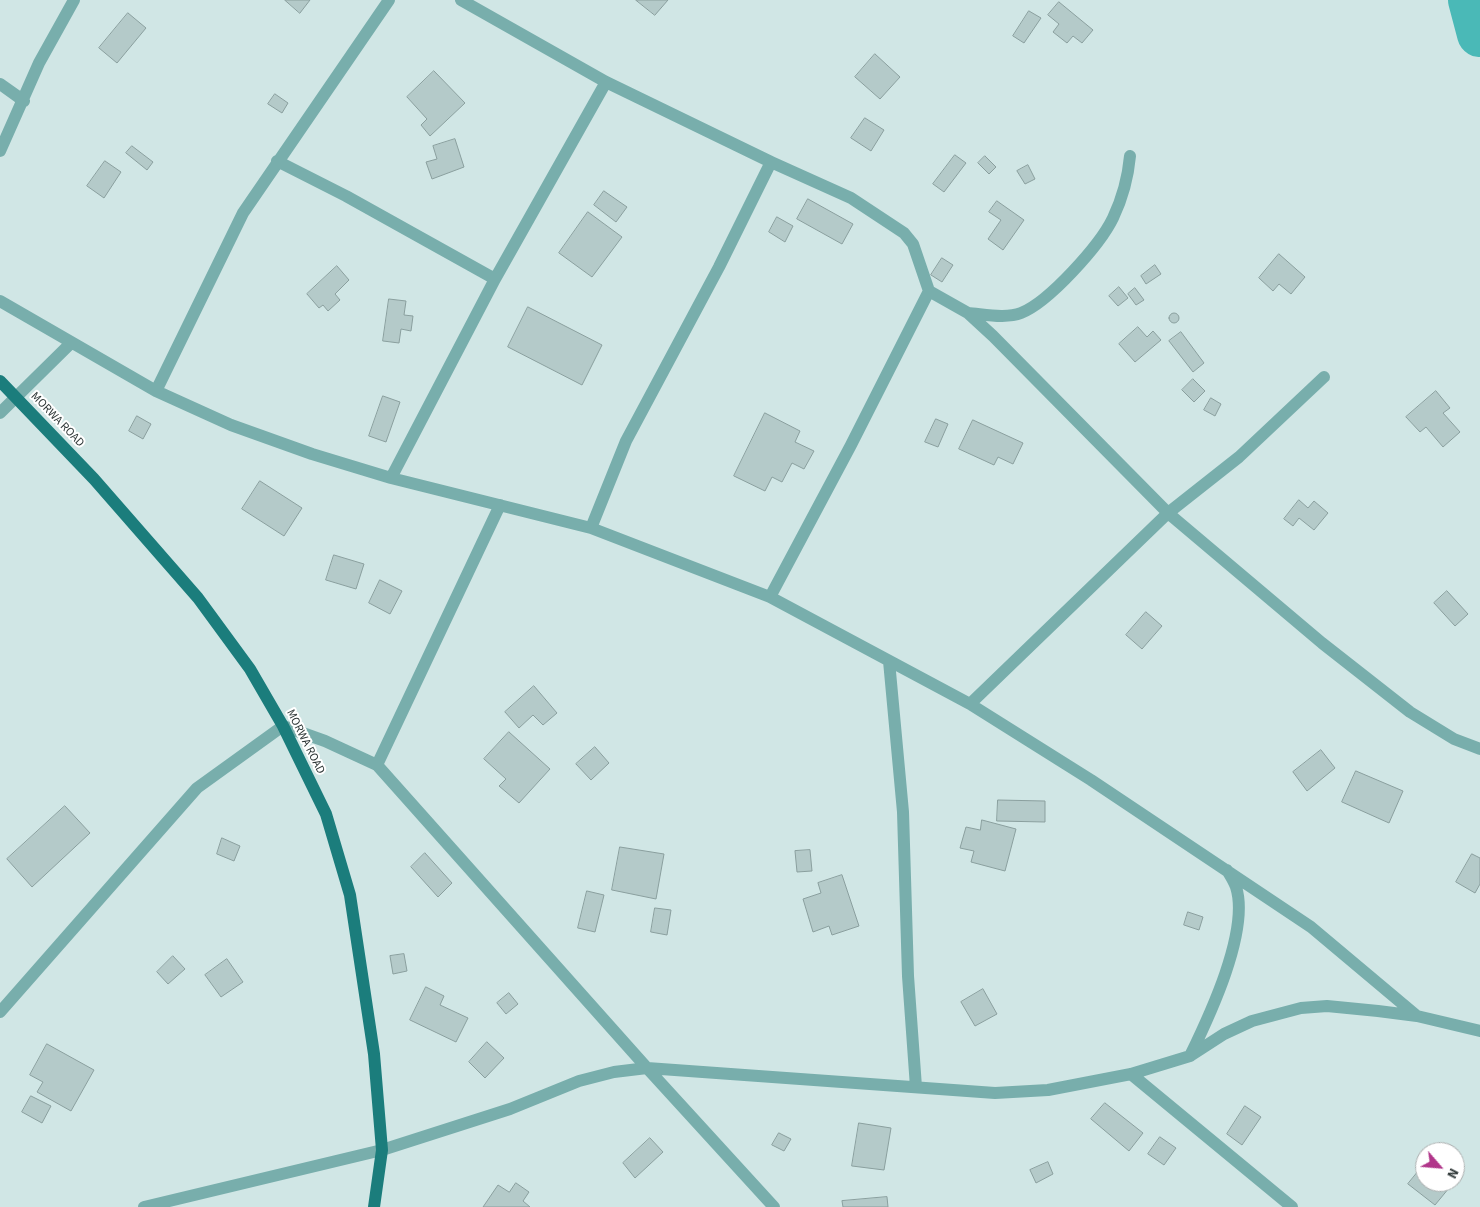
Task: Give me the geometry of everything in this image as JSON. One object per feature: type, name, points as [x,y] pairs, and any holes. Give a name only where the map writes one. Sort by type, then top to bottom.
[{"type":"main road","name":"MORWA ROAD","points":[[0,381],[94,479],[198,598],[250,669],[282,726],[326,814],[350,895],[374,1054],[382,1150],[374,1207]]},
{"type":"street","points":[[0,151],[24,101],[39,63],[74,0]]},
{"type":"street","points":[[156,391],[243,213],[389,0]]},
{"type":"street","points":[[461,0],[606,82],[771,162],[851,198],[904,233],[913,244],[929,291],[968,313],[1168,513],[1322,643],[1410,712],[1454,738],[1480,749]]},
{"type":"street","points":[[391,478],[496,279],[606,82]]},
{"type":"street","points":[[0,84],[24,101]]},
{"type":"street","points":[[968,313],[1020,314],[1044,300],[1079,264],[1112,219],[1128,181],[1130,156]]},
{"type":"street","points":[[277,161],[346,196],[496,279]]},
{"type":"street","points":[[591,528],[626,441],[719,267],[771,162]]},
{"type":"street","points":[[770,598],[851,445],[929,291]]},
{"type":"street","points":[[0,301],[156,391],[231,425],[312,454],[391,478],[591,528],[770,598],[970,704],[1227,870],[1311,927],[1417,1016]]},
{"type":"street","points":[[0,413],[72,343]]},
{"type":"street","points":[[970,704],[1168,513],[1239,457],[1324,378]]},
{"type":"street","points":[[377,765],[500,505]]},
{"type":"street","points":[[890,661],[903,812],[908,976],[916,1087]]},
{"type":"street","points":[[0,1012],[197,788],[282,726],[325,741],[377,765],[647,1068],[774,1207]]},
{"type":"street","points":[[1190,1056],[1214,1008],[1232,953],[1238,913],[1236,888],[1227,870]]},
{"type":"street","points":[[144,1207],[382,1150],[510,1109],[579,1082],[614,1072],[647,1068],[995,1093],[1048,1090],[1131,1074],[1190,1056],[1224,1034],[1252,1021],[1301,1008],[1327,1006],[1417,1016],[1480,1031]]},
{"type":"street","points":[[1131,1074],[1292,1207]]},
{"type":"building","points":[[285,0],[310,0],[300,13]]},
{"type":"building","points":[[636,0],[668,0],[655,15]]},
{"type":"building","points":[[1059,2],[1093,30],[1082,43],[1073,36],[1067,43],[1053,32],[1059,24],[1048,15]]},
{"type":"building","points":[[1029,11],[1041,18],[1024,43],[1013,36]]},
{"type":"building","points":[[128,13],[146,28],[117,63],[99,48]]},
{"type":"building","points":[[875,54],[900,77],[880,99],[855,77]]},
{"type":"building","points":[[434,71],[465,103],[430,136],[421,125],[427,119],[407,97]]},
{"type":"building","points":[[275,94],[288,103],[282,113],[268,104]]},
{"type":"building","points":[[865,118],[884,130],[871,151],[851,138]]},
{"type":"building","points":[[455,139],[464,167],[432,179],[426,162],[437,159],[433,146]]},
{"type":"building","points":[[132,146],[153,162],[147,170],[126,153]]},
{"type":"building","points":[[955,155],[966,163],[944,192],[933,184]]},
{"type":"building","points":[[985,156],[996,167],[989,174],[978,163]]},
{"type":"building","points":[[105,161],[121,172],[104,198],[87,186]]},
{"type":"building","points":[[1028,165],[1035,179],[1025,184],[1017,171]]},
{"type":"building","points":[[604,191],[627,207],[616,222],[594,205]]},
{"type":"building","points":[[808,199],[853,224],[842,244],[797,219]]},
{"type":"building","points":[[997,201],[1024,220],[1003,250],[988,239],[1001,220],[989,212]]},
{"type":"building","points":[[588,212],[622,237],[592,277],[559,253]]},
{"type":"building","points":[[777,217],[793,226],[785,242],[769,232]]},
{"type":"building","points":[[1279,254],[1305,277],[1291,294],[1279,284],[1273,291],[1259,278]]},
{"type":"building","points":[[942,258],[953,265],[942,282],[931,275]]},
{"type":"building","points":[[1155,265],[1161,274],[1146,284],[1141,276]]},
{"type":"building","points":[[337,266],[349,280],[335,294],[340,300],[328,311],[323,305],[319,308],[307,294]]},
{"type":"building","points":[[1119,287],[1128,298],[1118,306],[1109,296]]},
{"type":"building","points":[[1135,288],[1144,300],[1136,305],[1128,294]]},
{"type":"building","points":[[389,299],[406,301],[404,315],[413,316],[411,331],[401,329],[399,343],[383,341]]},
{"type":"building","points":[[528,307],[602,345],[582,385],[508,347]]},
{"type":"building","points":[[1174,313],[1179,318],[1174,323],[1169,318]]},
{"type":"building","points":[[1138,327],[1147,337],[1153,331],[1161,340],[1135,362],[1119,344]]},
{"type":"building","points":[[1181,332],[1204,363],[1193,372],[1169,341]]},
{"type":"building","points":[[1193,379],[1205,391],[1194,402],[1182,390]]},
{"type":"building","points":[[1436,391],[1450,408],[1443,413],[1460,432],[1443,447],[1426,427],[1420,432],[1406,417]]},
{"type":"building","points":[[383,396],[400,402],[386,442],[369,436]]},
{"type":"building","points":[[1211,398],[1221,404],[1215,416],[1204,410]]},
{"type":"building","points":[[765,413],[800,431],[795,442],[814,451],[804,469],[792,463],[782,482],[772,477],[765,491],[734,476]]},
{"type":"building","points":[[137,416],[151,424],[143,439],[129,431]]},
{"type":"building","points":[[936,419],[948,424],[938,447],[925,442]]},
{"type":"building","points":[[973,420],[1023,443],[1013,464],[998,457],[994,465],[959,449]]},
{"type":"building","points":[[260,481],[302,508],[284,536],[242,509]]},
{"type":"building","points":[[1299,500],[1308,508],[1314,501],[1328,513],[1314,530],[1299,518],[1293,526],[1284,519]]},
{"type":"building","points":[[334,555],[364,564],[356,589],[326,580]]},
{"type":"building","points":[[380,580],[402,591],[390,614],[369,603]]},
{"type":"building","points":[[1447,591],[1468,614],[1455,626],[1434,603]]},
{"type":"building","points":[[1146,612],[1162,626],[1142,649],[1126,635]]},
{"type":"building","points":[[534,686],[557,713],[543,725],[533,715],[519,728],[505,712]]},
{"type":"building","points":[[509,732],[550,769],[519,803],[499,786],[506,779],[484,759]]},
{"type":"building","points":[[595,747],[609,763],[591,780],[576,764]]},
{"type":"building","points":[[1321,750],[1335,768],[1307,791],[1293,772]]},
{"type":"building","points":[[1356,771],[1403,791],[1389,823],[1342,802]]},
{"type":"building","points":[[998,800],[1045,801],[1045,822],[997,821]]},
{"type":"building","points":[[65,806],[90,833],[32,887],[7,859]]},
{"type":"building","points":[[982,820],[1016,829],[1005,871],[971,862],[974,851],[960,848],[966,827],[980,830]]},
{"type":"building","points":[[222,838],[240,846],[234,861],[217,854]]},
{"type":"building","points":[[620,847],[664,854],[656,899],[612,890]]},
{"type":"building","points":[[810,850],[812,871],[797,872],[795,851]]},
{"type":"building","points":[[425,853],[452,883],[438,897],[411,867]]},
{"type":"building","points":[[1472,854],[1480,858],[1480,884],[1475,893],[1456,882]]},
{"type":"building","points":[[842,875],[859,926],[832,935],[829,926],[813,932],[803,899],[821,893],[818,883]]},
{"type":"building","points":[[587,891],[604,895],[595,932],[578,928]]},
{"type":"building","points":[[655,908],[671,910],[667,935],[651,932]]},
{"type":"building","points":[[1188,912],[1203,917],[1199,930],[1184,925]]},
{"type":"building","points":[[404,954],[407,971],[393,974],[390,956]]},
{"type":"building","points":[[173,956],[185,969],[168,984],[157,972]]},
{"type":"building","points":[[227,959],[243,982],[221,997],[205,975]]},
{"type":"building","points":[[426,987],[444,996],[440,1005],[468,1018],[456,1042],[410,1020]]},
{"type":"building","points":[[983,989],[997,1014],[975,1026],[961,1002]]},
{"type":"building","points":[[509,993],[518,1004],[506,1014],[497,1003]]},
{"type":"building","points":[[487,1042],[504,1058],[485,1078],[469,1062]]},
{"type":"building","points":[[47,1044],[94,1070],[71,1111],[37,1092],[43,1082],[30,1075]]},
{"type":"building","points":[[31,1096],[51,1106],[42,1123],[22,1112]]},
{"type":"building","points":[[1105,1103],[1143,1133],[1129,1151],[1091,1119]]},
{"type":"building","points":[[1245,1106],[1261,1117],[1242,1145],[1227,1134]]},
{"type":"building","points":[[859,1123],[891,1128],[884,1170],[852,1166]]},
{"type":"building","points":[[779,1133],[791,1139],[784,1151],[772,1145]]},
{"type":"building","points":[[1160,1137],[1176,1148],[1164,1165],[1148,1154]]},
{"type":"building","points":[[650,1138],[663,1152],[635,1178],[623,1163]]},
{"type":"building","points":[[1048,1162],[1053,1174],[1036,1183],[1030,1170]]},
{"type":"building","points":[[1415,1175],[1415,1189],[1408,1184]]},
{"type":"building","points":[[516,1183],[529,1192],[523,1201],[530,1207],[483,1207],[498,1185],[509,1192]]},
{"type":"building","points":[[1418,1192],[1446,1192],[1435,1205]]},
{"type":"building","points":[[887,1197],[888,1207],[843,1207],[842,1201]]},
{"type":"waterway","points":[[1471,0],[1480,34]]}]
